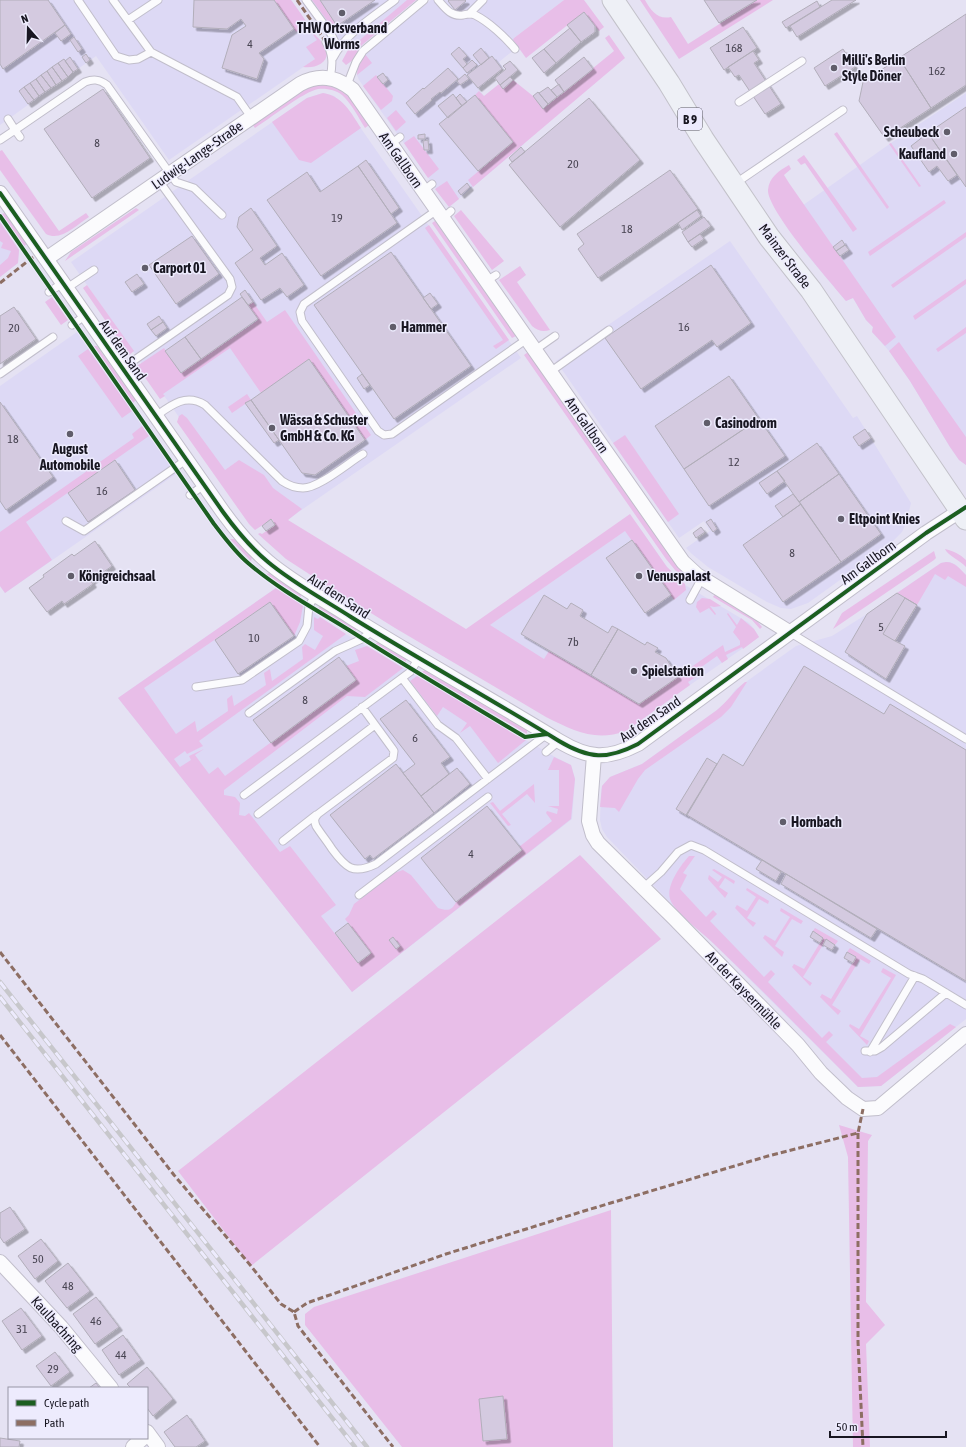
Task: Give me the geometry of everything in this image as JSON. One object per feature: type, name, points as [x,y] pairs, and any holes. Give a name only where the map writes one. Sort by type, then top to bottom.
[{"type":"main road","name":"Mainzer Straße","points":[[613,0],[669,83],[703,139],[769,237],[811,290],[964,512]]},
{"type":"street","name":"Ludwig-Lange-Straße","points":[[46,259],[97,219],[165,177],[300,84],[317,77],[330,78],[340,81],[350,88]]},
{"type":"street","name":"Am Gallborn","points":[[350,88],[395,141],[491,278],[531,345],[680,558],[690,569],[702,578],[789,632],[926,533],[964,512]]},
{"type":"street","name":"Auf dem Sand","points":[[1,197],[65,285],[233,526],[255,550],[279,570],[373,630],[547,734],[579,751],[594,755],[616,754],[638,744],[789,632]]},
{"type":"street","name":"An der Kaysermühle","points":[[594,755],[588,813],[590,828],[603,849],[680,923],[798,1045],[821,1073],[847,1098],[863,1109],[878,1108],[966,1034]]},
{"type":"street","name":"Kaulbachring","points":[[0,1262],[61,1327],[110,1387]]},
{"type":"street","points":[[148,1436],[158,1447]]},
{"type":"street","points":[[133,1447],[141,1439]]},
{"type":"lane","points":[[78,0],[116,56],[130,60],[138,59],[151,52]]},
{"type":"lane","points":[[113,0],[151,52],[237,97],[251,117]]},
{"type":"lane","points":[[128,20],[158,0]]},
{"type":"lane","points":[[306,0],[331,34],[338,48]]},
{"type":"lane","points":[[330,78],[333,58],[338,48],[350,35],[395,0]]},
{"type":"lane","points":[[350,88],[356,62],[363,51],[424,0]]},
{"type":"lane","points":[[438,0],[456,16],[469,14],[478,17],[505,37],[516,49]]},
{"type":"lane","points":[[469,14],[483,0]]},
{"type":"lane","points":[[326,42],[333,58]]},
{"type":"lane","points":[[739,102],[802,61]]},
{"type":"lane","points":[[0,140],[84,82],[96,80],[102,81],[107,85],[230,279],[232,287],[228,295],[123,368]]},
{"type":"lane","points":[[734,184],[843,110]]},
{"type":"lane","points":[[8,119],[20,138]]},
{"type":"lane","points":[[165,177],[194,188],[222,215]]},
{"type":"lane","points":[[444,213],[304,304],[300,312],[302,321],[378,431],[384,435],[392,434],[531,345],[555,336]]},
{"type":"lane","points":[[49,292],[94,270]]},
{"type":"lane","points":[[72,325],[86,315]]},
{"type":"lane","points":[[550,372],[609,330]]},
{"type":"lane","points":[[0,374],[53,337]]},
{"type":"lane","points":[[156,416],[171,405],[185,399],[200,401],[206,405],[282,481],[297,488],[304,488],[319,484],[362,454]]},
{"type":"lane","points":[[66,521],[84,531],[186,460]]},
{"type":"lane","points":[[190,495],[204,485]]},
{"type":"lane","points":[[690,600],[702,578]]},
{"type":"lane","points":[[196,687],[242,680],[299,641],[307,626],[310,606],[316,594]]},
{"type":"lane","points":[[249,713],[335,651],[362,639],[373,630]]},
{"type":"lane","points":[[789,632],[966,739]]},
{"type":"lane","points":[[244,796],[410,672],[419,658]]},
{"type":"lane","points":[[402,678],[438,725],[456,738],[488,779]]},
{"type":"lane","points":[[283,840],[393,758],[394,751],[362,707]]},
{"type":"lane","points":[[258,814],[375,725]]},
{"type":"lane","points":[[318,814],[315,818],[316,826],[344,864],[351,868],[367,868],[376,864],[547,734]]},
{"type":"lane","points":[[546,752],[560,741]]},
{"type":"lane","points":[[359,895],[488,796]]},
{"type":"lane","points":[[644,888],[678,852],[691,845],[704,850],[909,974],[923,979],[966,1005]]},
{"type":"lane","points":[[915,976],[868,1051],[875,1051],[882,1047],[946,993]]},
{"type":"shaded area","points":[[0,0],[291,0],[319,41],[315,59],[169,160],[96,56],[0,125]]},
{"type":"shaded area","points":[[274,0],[291,0],[326,48],[326,58],[321,64],[312,67],[303,67],[315,59],[306,47],[317,40],[306,25],[296,32]]},
{"type":"shaded area","points":[[300,0],[416,0],[362,45],[348,50],[337,48],[333,45]]},
{"type":"shaded area","points":[[312,0],[320,0],[337,26],[331,26]]},
{"type":"shaded area","points":[[407,0],[416,0],[362,45],[353,60],[346,65],[342,61],[348,50]]},
{"type":"shaded area","points":[[431,0],[564,0],[514,38],[520,45],[499,62],[503,68],[478,89],[524,144],[449,207],[359,80],[357,75],[357,71],[366,53]]},
{"type":"shaded area","points":[[564,0],[584,0],[604,27],[599,31],[584,12],[526,58],[513,40],[514,38]]},
{"type":"shaded area","points":[[640,0],[645,0],[655,14],[666,18],[671,17],[688,44],[757,0],[773,0],[679,59]]},
{"type":"shaded area","points":[[609,35],[625,58],[473,187],[468,180],[513,142],[475,95],[479,91],[484,96],[499,84],[503,89],[513,80],[533,96],[543,109],[614,51],[605,38]]},
{"type":"shaded area","points":[[365,54],[372,63],[357,75],[358,66]]},
{"type":"shaded area","points":[[376,75],[393,96],[392,101],[381,110],[363,86]]},
{"type":"shaded area","points":[[326,84],[347,95],[369,125],[365,128],[352,106],[340,93],[328,89],[318,89],[312,91],[255,128],[252,124],[297,93],[316,85]]},
{"type":"shaded area","points":[[323,93],[334,96],[346,107],[521,358],[287,520],[220,476],[71,262],[307,98]]},
{"type":"shaded area","points":[[323,93],[341,101],[350,111],[361,128],[311,163],[299,160],[272,122],[307,98]]},
{"type":"shaded area","name":"Kaufland","points":[[966,93],[966,465],[959,460],[950,447],[910,381],[889,351],[872,332],[873,327],[866,320],[853,298],[846,301],[808,256],[782,220],[891,143]]},
{"type":"shaded area","points":[[396,110],[406,122],[396,131],[387,118]]},
{"type":"shaded area","points":[[837,132],[889,207],[887,209],[834,134]]},
{"type":"shaded area","points":[[414,136],[439,169],[428,178],[404,143]]},
{"type":"shaded area","points":[[891,143],[921,186],[919,187],[889,144]]},
{"type":"shaded area","points":[[2,150],[59,231],[86,213],[89,217],[63,234],[52,236],[46,234],[0,170],[0,151]]},
{"type":"shaded area","points":[[804,155],[857,229],[853,232],[805,163],[801,165],[797,160]]},
{"type":"shaded area","points":[[789,165],[791,169],[784,175],[896,337],[885,346],[872,332],[873,327],[866,320],[853,298],[846,301],[788,229],[770,200],[768,190],[770,181],[778,172]]},
{"type":"shaded area","points":[[447,181],[459,199],[449,207],[435,189]]},
{"type":"shaded area","points":[[944,200],[946,203],[870,256],[868,252]]},
{"type":"shaded area","points":[[136,208],[139,210],[65,261],[71,252]]},
{"type":"shaded area","points":[[461,210],[504,261],[492,270],[454,216]]},
{"type":"shaded area","points":[[5,213],[27,244],[24,246],[1,214]]},
{"type":"shaded area","points":[[435,221],[516,336],[512,338],[432,223]]},
{"type":"shaded area","points":[[0,222],[19,250],[18,263],[0,277]]},
{"type":"shaded area","points":[[0,222],[19,250],[18,263],[0,277],[0,265],[8,258],[11,251],[1,248],[3,243],[0,241]]},
{"type":"shaded area","points":[[429,225],[509,340],[496,349],[493,346],[503,340],[425,228]]},
{"type":"shaded area","points":[[966,232],[966,237],[893,288],[891,285]]},
{"type":"shaded area","points":[[730,241],[853,418],[857,416],[911,503],[902,532],[890,544],[808,603],[791,609],[781,608],[767,602],[708,567],[686,548],[710,531],[704,521],[679,538],[556,361]]},
{"type":"shaded area","points":[[520,266],[526,275],[517,282],[550,330],[541,331],[532,326],[499,280]]},
{"type":"shaded area","points":[[966,279],[966,284],[915,320],[913,316]]},
{"type":"shaded area","points":[[87,285],[134,351],[129,355],[83,288]]},
{"type":"shaded area","points":[[52,297],[68,320],[61,325],[45,302]]},
{"type":"shaded area","points":[[253,302],[267,322],[285,310],[371,435],[365,440],[309,359],[261,393],[230,348],[163,394],[165,396],[160,399],[137,366],[164,348],[181,373],[258,320],[248,305]]},
{"type":"shaded area","points":[[966,327],[966,333],[938,352],[936,349]]},
{"type":"shaded area","name":"August Automobile","points":[[77,332],[176,474],[5,593],[0,586],[0,386]]},
{"type":"shaded area","points":[[899,342],[966,437],[966,465],[959,460],[950,447],[910,381],[889,351]]},
{"type":"shaded area","points":[[94,346],[97,346],[136,400],[133,403]]},
{"type":"shaded area","points":[[88,349],[132,411],[122,418],[78,356]]},
{"type":"shaded area","points":[[528,352],[674,562],[689,577],[686,580],[666,559],[524,355]]},
{"type":"shaded area","points":[[247,394],[251,400],[232,413],[228,407]]},
{"type":"shaded area","points":[[182,414],[187,418],[225,470],[239,460],[264,475],[273,488],[302,509],[288,520],[466,629],[630,514],[667,567],[685,584],[686,590],[674,600],[625,531],[490,625],[544,659],[549,651],[638,704],[723,645],[725,652],[740,645],[740,641],[733,632],[736,627],[727,614],[728,613],[737,625],[741,618],[754,629],[759,637],[743,649],[742,647],[726,655],[728,659],[722,663],[717,656],[700,668],[704,675],[701,678],[699,675],[688,682],[690,685],[626,731],[615,734],[594,735],[566,727],[546,717],[395,628],[286,559],[258,534],[262,534],[275,525],[272,519],[255,530],[249,524],[177,422],[179,416]]},
{"type":"shaded area","points":[[142,426],[149,436],[26,522],[52,560],[5,593],[0,586],[0,532],[134,438],[132,434]]},
{"type":"shaded area","points":[[625,435],[679,514],[668,522],[613,443]]},
{"type":"shaded area","points":[[636,523],[667,567],[677,578],[685,585],[749,623],[759,637],[630,726],[475,635]]},
{"type":"shaded area","points":[[230,539],[234,539],[252,557],[251,561]]},
{"type":"shaded area","points":[[945,549],[964,558],[966,560],[966,567],[948,554]]},
{"type":"shaded area","points":[[934,551],[936,558],[934,560],[833,629],[842,613]]},
{"type":"shaded area","name":"Hornbach","points":[[946,562],[956,565],[966,575],[966,1019],[881,1086],[858,1087],[712,942],[681,914],[607,837],[602,829],[600,820],[602,786],[610,777],[642,764],[717,710],[726,702],[736,689],[796,646],[832,636],[867,614],[845,652],[886,679],[905,647],[895,641],[916,605],[897,593],[941,563]]},
{"type":"shaded area","points":[[946,562],[955,565],[966,575],[966,587],[948,576],[945,580],[935,574],[917,605],[897,593],[941,563]]},
{"type":"shaded area","points":[[270,573],[301,593],[301,597],[266,574]]},
{"type":"shaded area","points":[[276,588],[344,633],[571,765],[575,779],[572,819],[352,992],[118,698]]},
{"type":"shaded area","points":[[276,588],[303,606],[300,622],[294,636],[270,602],[144,688],[176,734],[195,721],[197,732],[228,711],[227,699],[232,695],[234,706],[266,685],[264,673],[270,669],[272,681],[303,659],[302,647],[305,644],[315,650],[323,636],[314,630],[314,617],[318,619],[320,617],[346,634],[199,741],[203,746],[187,754],[185,751],[174,759],[180,767],[191,760],[189,756],[204,749],[195,755],[209,774],[218,767],[225,776],[356,680],[346,666],[359,661],[355,650],[367,646],[403,668],[365,697],[347,696],[224,790],[224,795],[235,797],[240,803],[239,815],[245,816],[249,813],[280,852],[290,846],[336,905],[321,916],[358,963],[371,953],[345,919],[349,915],[354,904],[394,873],[403,870],[411,875],[438,908],[444,910],[451,909],[456,902],[522,850],[519,847],[552,821],[546,813],[547,811],[557,814],[558,809],[548,806],[559,806],[559,770],[548,770],[554,757],[571,765],[575,779],[571,819],[352,992],[118,698]]},
{"type":"shaded area","points":[[715,594],[754,617],[762,627],[760,629],[752,620],[713,597]]},
{"type":"shaded area","points":[[702,598],[710,599],[721,606],[710,606],[716,614],[715,615],[709,608],[700,613],[696,607],[697,602]]},
{"type":"shaded area","points":[[321,606],[356,628],[356,632],[318,608]]},
{"type":"shaded area","points":[[378,642],[406,659],[406,662],[375,644]]},
{"type":"shaded area","points":[[425,670],[527,730],[527,734],[422,672]]},
{"type":"shaded area","points":[[417,676],[526,740],[498,763],[470,726],[460,733],[467,723],[443,707],[437,716],[410,681]]},
{"type":"shaded area","points":[[745,682],[747,682],[731,707],[721,717],[645,770],[638,779],[619,812],[615,808],[600,807],[602,786],[610,777],[642,764],[717,710]]},
{"type":"shaded area","points":[[534,784],[535,803],[527,794],[502,814],[511,825],[508,826],[490,803],[493,802],[500,811]]},
{"type":"shaded area","points":[[580,855],[661,939],[251,1266],[178,1171]]},
{"type":"shaded area","points":[[689,856],[695,856],[683,873],[687,875],[680,889],[706,917],[713,910],[717,914],[710,921],[764,977],[771,970],[775,974],[768,982],[822,1038],[829,1031],[833,1035],[826,1042],[862,1078],[877,1077],[950,1024],[956,1027],[881,1086],[858,1087],[768,997],[677,910],[670,899],[670,888],[675,876]]},
{"type":"shaded area","points":[[714,869],[735,881],[734,884],[725,878],[719,887],[728,893],[725,898],[708,879],[709,875],[718,882],[722,877],[712,870]]},
{"type":"shaded area","points":[[747,888],[769,901],[768,904],[759,899],[747,918],[756,923],[753,927],[735,908],[737,905],[747,911],[756,897],[746,890]]},
{"type":"shaded area","points":[[781,908],[803,921],[801,924],[792,919],[775,946],[784,952],[782,957],[763,938],[765,935],[775,941],[790,917],[780,911]]},
{"type":"shaded area","points":[[815,928],[838,941],[835,945],[826,940],[803,977],[812,983],[810,986],[792,967],[794,964],[804,969],[823,938],[813,931]]},
{"type":"shaded area","points":[[850,948],[871,961],[869,964],[860,959],[832,1005],[841,1011],[838,1015],[820,997],[822,994],[831,999],[856,957],[847,952]]},
{"type":"shaded area","points":[[883,968],[896,975],[860,1036],[869,1041],[867,1045],[849,1026],[850,1024],[859,1029],[891,978],[881,972]]},
{"type":"shaded area","points":[[839,1125],[872,1135],[868,1141],[866,1302],[885,1325],[866,1344],[870,1447],[853,1447],[848,1157]]},
{"type":"shaded area","points":[[611,1210],[613,1447],[402,1447],[305,1325],[305,1314],[314,1307]]},
{"type":"building","points":[[0,0],[48,0],[65,25],[3,69],[0,64]]},
{"type":"building","points":[[194,0],[274,0],[294,29],[259,53],[264,59],[257,79],[222,68],[232,35],[246,26],[241,19],[227,29],[193,27]]},
{"type":"building","name":"THW Ortsverband Worms","points":[[320,0],[375,0],[337,26]]},
{"type":"building","points":[[704,0],[757,0],[719,23]]},
{"type":"building","points":[[832,0],[856,0],[797,37],[790,26]]},
{"type":"building","points":[[448,1],[466,1],[455,10]]},
{"type":"building","points":[[817,1],[820,7],[786,28],[782,22]]},
{"type":"building","points":[[584,12],[595,26],[595,32],[581,42],[567,25]]},
{"type":"building","points":[[966,14],[966,85],[931,108],[899,58]]},
{"type":"building","points":[[65,25],[71,34],[61,41],[55,33]]},
{"type":"building","points":[[743,27],[757,48],[724,70],[710,48]]},
{"type":"building","points":[[570,28],[581,42],[556,63],[544,49]]},
{"type":"building","points":[[74,37],[82,49],[78,52],[70,40]]},
{"type":"building","points":[[459,47],[467,56],[463,59],[467,64],[463,68],[451,54]]},
{"type":"building","points":[[481,48],[489,58],[481,65],[473,55]]},
{"type":"building","points":[[544,49],[556,63],[544,73],[532,58]]},
{"type":"building","name":"Milli's Berlin Style Döner","points":[[843,49],[855,67],[825,86],[814,68]]},
{"type":"building","points":[[753,51],[759,60],[754,63],[781,104],[765,114],[739,75],[735,77],[728,67]]},
{"type":"building","points":[[86,54],[90,60],[86,63],[82,57]]},
{"type":"building","points":[[492,56],[502,69],[478,88],[467,75]]},
{"type":"building","points":[[70,57],[78,69],[73,72],[65,61]]},
{"type":"building","points":[[584,57],[593,69],[564,92],[555,80]]},
{"type":"building","points":[[899,58],[931,108],[885,138],[859,101],[863,82]]},
{"type":"building","points":[[64,59],[73,72],[68,77],[58,63]]},
{"type":"building","points":[[472,60],[477,65],[467,73],[463,68]]},
{"type":"building","points":[[510,61],[518,70],[500,85],[495,78],[506,69],[503,66]]},
{"type":"building","points":[[58,63],[68,77],[62,81],[52,67]]},
{"type":"building","points":[[52,67],[62,81],[56,85],[47,71]]},
{"type":"building","points":[[448,68],[458,79],[431,99],[432,100],[415,114],[406,103]]},
{"type":"building","points":[[47,71],[56,85],[51,88],[41,75]]},
{"type":"building","points":[[383,73],[388,80],[383,84],[377,77]]},
{"type":"building","points":[[465,74],[469,79],[460,85],[457,81]]},
{"type":"building","points":[[41,75],[51,88],[45,92],[36,79]]},
{"type":"building","points":[[510,77],[513,80],[503,89],[500,85]]},
{"type":"building","points":[[36,79],[45,92],[39,96],[30,83]]},
{"type":"building","points":[[30,83],[39,96],[34,100],[24,87]]},
{"type":"building","points":[[559,84],[564,92],[557,97],[551,90]]},
{"type":"building","points":[[24,87],[34,100],[28,104],[19,91]]},
{"type":"building","points":[[548,87],[557,97],[548,104],[539,93]]},
{"type":"building","points":[[103,89],[150,158],[92,198],[44,129]]},
{"type":"building","points":[[538,92],[548,104],[543,109],[533,96]]},
{"type":"building","points":[[453,94],[462,106],[448,118],[438,106]]},
{"type":"building","points":[[460,94],[467,102],[462,106],[456,98]]},
{"type":"building","points":[[475,95],[513,142],[478,171],[439,124]]},
{"type":"building","points":[[589,98],[640,160],[560,227],[509,165]]},
{"type":"building","name":"Kaufland","points":[[966,107],[966,187],[928,133]]},
{"type":"building","points":[[928,133],[957,175],[948,181],[937,166],[929,172],[911,146]]},
{"type":"building","points":[[425,134],[425,139],[418,139],[418,135]]},
{"type":"building","points":[[428,140],[429,150],[424,150],[423,141]]},
{"type":"building","points":[[521,147],[525,152],[512,162],[509,158]]},
{"type":"building","points":[[366,160],[399,208],[391,214],[358,166]]},
{"type":"building","points":[[358,166],[397,223],[321,276],[267,200],[307,172],[320,192]]},
{"type":"building","points":[[670,170],[698,209],[598,278],[578,249],[584,244],[577,234]]},
{"type":"building","points":[[467,183],[470,187],[461,195],[458,191]]},
{"type":"building","points":[[251,208],[277,246],[260,258],[265,265],[282,253],[304,285],[287,297],[280,288],[261,300],[235,263],[253,250],[237,227],[239,217]]},
{"type":"building","points":[[697,210],[701,216],[682,230],[678,223]]},
{"type":"building","points":[[704,217],[711,226],[688,242],[682,232]]},
{"type":"building","points":[[700,234],[704,239],[692,247],[688,242]]},
{"type":"building","points":[[192,236],[219,274],[176,304],[149,265]]},
{"type":"building","points":[[842,240],[845,245],[836,251],[833,247]]},
{"type":"building","points":[[845,245],[849,250],[840,256],[836,251]]},
{"type":"building","points":[[391,252],[471,366],[394,419],[314,305]]},
{"type":"building","points":[[711,265],[751,323],[717,347],[712,340],[641,389],[605,338]]},
{"type":"building","points":[[137,274],[144,284],[132,292],[125,282]]},
{"type":"building","points":[[245,290],[253,302],[248,305],[240,294]]},
{"type":"building","points":[[430,293],[438,304],[431,309],[423,298]]},
{"type":"building","points":[[242,297],[258,319],[201,359],[185,337]]},
{"type":"building","points":[[14,307],[36,339],[0,364],[0,316]]},
{"type":"building","points":[[159,316],[163,322],[151,330],[147,324]]},
{"type":"building","points":[[163,322],[167,328],[156,336],[151,330]]},
{"type":"building","points":[[185,337],[201,359],[181,373],[165,351]]},
{"type":"building","points":[[309,359],[365,440],[315,475],[302,473],[251,400]]},
{"type":"building","points":[[362,374],[370,385],[364,389],[357,378]]},
{"type":"building","name":"Casinodrom","points":[[729,376],[759,419],[684,469],[655,426]]},
{"type":"building","points":[[251,400],[279,440],[274,443],[245,403]]},
{"type":"building","points":[[0,402],[53,477],[6,510],[0,501]]},
{"type":"building","points":[[759,419],[785,456],[709,506],[684,469]]},
{"type":"building","points":[[865,429],[871,438],[859,446],[853,437]]},
{"type":"building","points":[[817,443],[839,474],[799,502],[777,471]]},
{"type":"building","points":[[115,460],[135,490],[88,522],[68,493]]},
{"type":"building","points":[[777,471],[785,481],[767,494],[759,483]]},
{"type":"building","name":"Eltpoint Knies","points":[[839,474],[881,534],[841,562],[799,502]]},
{"type":"building","points":[[793,494],[801,504],[783,517],[775,506]]},
{"type":"building","points":[[801,504],[841,562],[783,602],[743,545]]},
{"type":"building","points":[[271,519],[275,525],[266,531],[262,526]]},
{"type":"building","points":[[711,519],[717,529],[713,532],[706,522]]},
{"type":"building","points":[[701,527],[705,532],[696,538],[693,533]]},
{"type":"building","name":"Venuspalast","points":[[632,540],[671,595],[645,613],[606,558]]},
{"type":"building","name":"Königreichsaal","points":[[95,541],[112,566],[91,581],[93,584],[64,604],[62,601],[47,612],[29,588],[44,577],[43,575],[72,554],[74,556]]},
{"type":"building","points":[[897,593],[917,605],[895,641],[905,646],[886,679],[845,652],[867,614]]},
{"type":"building","points":[[544,595],[567,609],[571,603],[583,610],[580,616],[608,633],[612,626],[618,629],[591,675],[521,634]]},
{"type":"building","points":[[905,598],[917,605],[895,641],[883,634]]},
{"type":"building","points":[[270,602],[294,636],[238,674],[215,640]]},
{"type":"building","name":"Spielstation","points":[[618,629],[645,645],[647,642],[658,648],[655,652],[666,658],[678,677],[639,704],[591,675]]},
{"type":"building","points":[[339,657],[356,680],[271,743],[253,720]]},
{"type":"building","points":[[804,666],[884,714],[890,704],[966,750],[966,981],[687,815],[723,754],[743,766]]},
{"type":"building","points":[[406,700],[450,757],[441,763],[449,774],[421,796],[403,773],[415,764],[380,719]]},
{"type":"building","points":[[707,758],[717,764],[686,815],[676,809]]},
{"type":"building","points":[[396,764],[434,813],[373,859],[370,855],[365,859],[330,815]]},
{"type":"building","points":[[457,768],[470,784],[434,813],[421,796]]},
{"type":"building","points":[[487,806],[522,850],[456,902],[421,858]]},
{"type":"building","points":[[762,860],[781,872],[776,881],[756,869]]},
{"type":"building","points":[[786,874],[877,929],[871,938],[781,884]]},
{"type":"building","points":[[348,923],[371,953],[358,963],[335,933]]},
{"type":"building","points":[[813,931],[823,938],[820,943],[810,937]]},
{"type":"building","points":[[393,937],[400,946],[396,949],[389,940]]},
{"type":"building","points":[[826,939],[835,945],[832,950],[823,945]]},
{"type":"building","points":[[847,952],[856,957],[853,963],[844,958]]},
{"type":"building","points":[[10,1207],[25,1229],[4,1243],[0,1237],[0,1213]]},
{"type":"building","points":[[41,1239],[58,1261],[35,1279],[18,1256]]},
{"type":"building","points":[[68,1263],[90,1291],[67,1308],[45,1281]]},
{"type":"building","points":[[96,1297],[119,1327],[95,1344],[73,1314]]},
{"type":"building","points":[[21,1308],[42,1336],[22,1350],[2,1321]]},
{"type":"building","points":[[123,1335],[141,1360],[119,1375],[102,1350]]},
{"type":"building","points":[[55,1352],[70,1372],[51,1386],[36,1366]]},
{"type":"building","points":[[147,1367],[173,1399],[153,1416],[148,1409],[148,1387],[130,1387],[127,1384]]},
{"type":"building","points":[[96,1383],[99,1387],[90,1387]]},
{"type":"building","points":[[503,1396],[507,1439],[483,1441],[479,1399]]},
{"type":"building","points":[[187,1415],[205,1441],[196,1447],[175,1447],[164,1432]]},
{"type":"building","points":[[0,1438],[20,1441],[19,1447],[0,1447]]},
{"type":"railway","points":[[0,982],[367,1447]]},
{"type":"railway","points":[[0,997],[355,1447]]},
{"type":"marked path","points":[[297,0],[326,42]]},
{"type":"marked path","points":[[0,283],[33,257]]},
{"type":"marked path","points":[[0,952],[174,1175],[281,1304],[294,1312],[298,1326],[393,1447]]},
{"type":"marked path","points":[[0,1035],[320,1447]]},
{"type":"marked path","points":[[294,1312],[307,1303],[446,1254],[768,1156],[858,1133],[863,1109]]},
{"type":"marked path","points":[[858,1133],[858,1342],[863,1447]]},
{"type":"cycle path","points":[[0,193],[223,512],[238,532],[255,550],[278,570],[298,584],[403,649],[559,741],[589,754],[607,755],[617,753],[638,744],[926,533],[966,507]]},
{"type":"cycle path","points":[[0,216],[214,524],[243,559],[297,598],[525,737],[547,734]]},
{"type":"place","name":"THW Ortsverband Worms","points":[[342,13]]},
{"type":"place","name":"Milli's Berlin Style Döner","points":[[834,68]]},
{"type":"place","name":"Scheubeck","points":[[947,132]]},
{"type":"place","name":"Kaufland","points":[[954,154]]},
{"type":"place","name":"Carport 01","points":[[145,268]]},
{"type":"place","name":"Hammer","points":[[393,327]]},
{"type":"place","name":"Casinodrom","points":[[707,423]]},
{"type":"place","name":"Wässa & Schuster GmbH & Co. KG","points":[[272,428]]},
{"type":"place","name":"August Automobile","points":[[70,434]]},
{"type":"place","name":"Eltpoint Knies","points":[[841,519]]},
{"type":"place","name":"Königreichsaal","points":[[71,576]]},
{"type":"place","name":"Venuspalast","points":[[639,576]]},
{"type":"place","name":"Spielstation","points":[[634,671]]},
{"type":"place","name":"Hornbach","points":[[783,822]]}]
